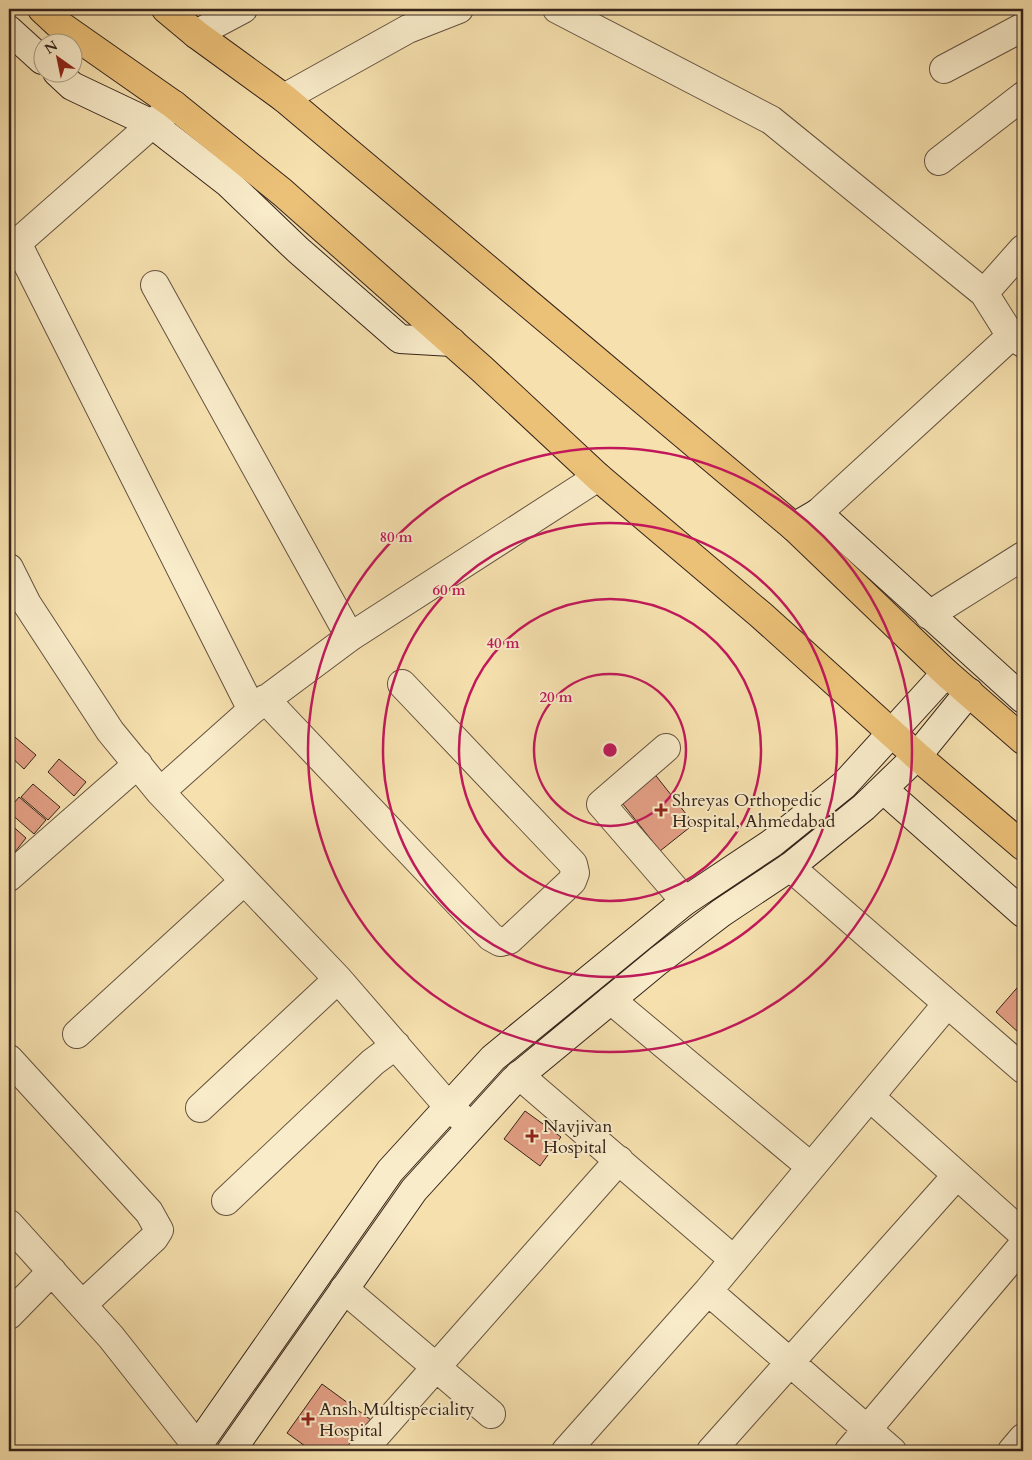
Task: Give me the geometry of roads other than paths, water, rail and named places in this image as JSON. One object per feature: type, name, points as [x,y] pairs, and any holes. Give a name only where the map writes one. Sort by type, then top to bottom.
[{"type":"main road","points":[[42,9],[57,23],[174,105],[282,192],[452,342],[598,477],[761,615],[917,756],[1023,846]]},
{"type":"main road","points":[[180,18],[284,98],[794,526],[946,673],[1023,740]]},
{"type":"street","points":[[180,18],[243,9]]},
{"type":"street","points":[[284,98],[408,29],[459,9]]},
{"type":"street","points":[[557,9],[771,120],[984,293],[1017,340],[818,513],[794,526]]},
{"type":"street","points":[[944,69],[1023,28]]},
{"type":"street","points":[[9,30],[32,51]]},
{"type":"street","points":[[68,82],[72,86],[152,124],[228,182],[298,250],[400,339],[452,342]]},
{"type":"street","points":[[939,161],[1023,96]]},
{"type":"street","points":[[174,105],[13,246],[258,705],[491,937],[500,942],[509,940],[572,881],[575,872],[573,864],[402,684]]},
{"type":"street","points":[[205,129],[228,182]]},
{"type":"street","points":[[984,293],[1023,249]]},
{"type":"street","points":[[155,285],[350,637]]},
{"type":"street","points":[[160,792],[258,705],[350,637],[598,477]]},
{"type":"street","points":[[818,513],[1023,698]]},
{"type":"street","points":[[928,614],[1023,556]]},
{"type":"street","points":[[9,568],[18,609],[110,731],[160,792],[338,979],[448,1106],[471,1126]]},
{"type":"street","points":[[9,1224],[116,1344],[196,1449],[390,1172],[493,1058],[685,901],[772,843],[844,785],[946,673]]},
{"type":"street","points":[[231,1451],[414,1190],[519,1075],[720,913],[790,867],[864,807],[917,756],[970,692]]},
{"type":"street","points":[[666,748],[601,804],[685,901]]},
{"type":"street","points":[[9,878],[138,764]]},
{"type":"street","points":[[883,789],[1023,912]]},
{"type":"street","points":[[790,867],[1023,1068]]},
{"type":"street","points":[[78,1034],[244,881]]},
{"type":"street","points":[[200,1108],[338,979]]},
{"type":"street","points":[[611,1000],[811,1167]]},
{"type":"street","points":[[566,1451],[708,1291],[947,1004]]},
{"type":"street","points":[[226,1201],[374,1062],[396,1046]]},
{"type":"street","points":[[9,1060],[149,1212],[159,1226],[159,1230],[154,1238],[82,1305]]},
{"type":"street","points":[[519,1075],[734,1260]]},
{"type":"street","points":[[870,1097],[1023,1234]]},
{"type":"street","points":[[362,1451],[619,1160]]},
{"type":"street","points":[[711,1451],[957,1175]]},
{"type":"street","points":[[849,1451],[1023,1244]]},
{"type":"street","points":[[9,1315],[52,1271]]},
{"type":"street","points":[[344,1289],[491,1414]]},
{"type":"street","points":[[708,1291],[892,1451]]},
{"type":"street","points":[[1012,1451],[1023,1438]]},
{"type":"place","name":"Shreyas Orthopedic Hospital, Ahmedabad","points":[[661,810]]},
{"type":"place","name":"Navjivan Hospital","points":[[532,1136]]},
{"type":"place","name":"Ansh Multispeciality Hospital","points":[[308,1419]]}]
